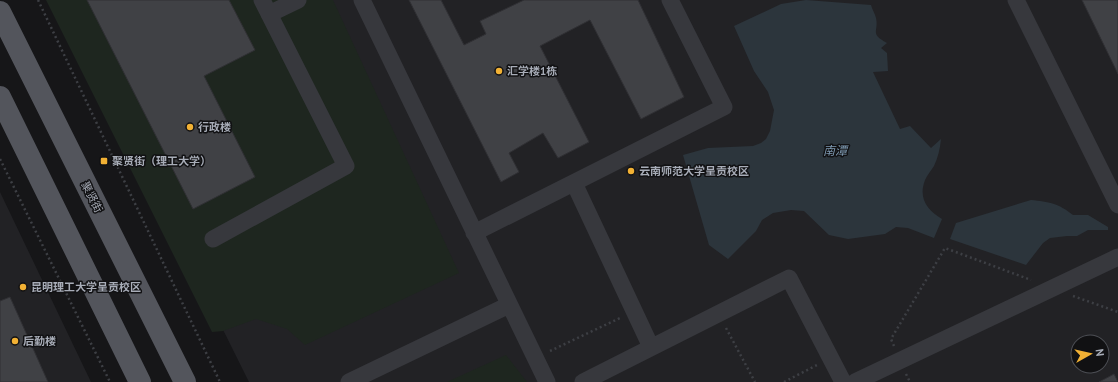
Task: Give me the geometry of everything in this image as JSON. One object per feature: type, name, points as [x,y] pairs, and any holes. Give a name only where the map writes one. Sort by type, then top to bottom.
[{"type":"main road","name":"聚贤街","points":[[0,12],[185,382]]},
{"type":"main road","points":[[0,97],[140,382]]},
{"type":"street","points":[[213,238],[346,166],[266,7],[298,0]]},
{"type":"street","points":[[362,0],[547,382]]},
{"type":"street","points":[[474,233],[724,107],[670,0]]},
{"type":"street","points":[[1016,0],[1118,205]]},
{"type":"street","points":[[574,183],[652,347]]},
{"type":"street","points":[[855,382],[1118,257]]},
{"type":"street","points":[[583,382],[789,278],[842,382]]},
{"type":"street","points":[[349,382],[509,305]]},
{"type":"path","points":[[38,0],[220,382]]},
{"type":"path","points":[[0,159],[110,382]]},
{"type":"path","points":[[910,382],[891,339],[945,248],[1118,312]]},
{"type":"path","points":[[535,358],[634,311]]},
{"type":"path","points":[[718,313],[755,382]]},
{"type":"path","points":[[784,382],[830,359]]},
{"type":"shaded area","points":[[46,0],[333,0],[459,273],[305,345],[287,329],[256,319],[223,331],[212,332]]},
{"type":"shaded area","name":"云南师范大学呈贡校区","points":[[59,0],[1118,0],[1118,382],[249,382]]},
{"type":"shaded area","name":"昆明理工大学呈贡校区","points":[[0,192],[91,382],[0,382]]},
{"type":"shaded area","points":[[506,355],[527,382],[447,382]]},
{"type":"water","name":"南潭","points":[[806,0],[871,5],[877,23],[876,34],[881,40],[887,43],[881,48],[887,53],[888,71],[873,72],[900,129],[910,126],[931,148],[941,139],[937,159],[923,186],[923,198],[932,212],[942,219],[934,238],[908,228],[896,227],[885,234],[848,239],[829,235],[804,211],[791,210],[773,213],[762,220],[756,231],[728,259],[709,245],[683,155],[708,148],[753,146],[766,139],[770,131],[774,110],[768,92],[754,71],[734,26],[781,4]]},
{"type":"water","points":[[1031,200],[1053,204],[1063,208],[1073,215],[1088,215],[1108,227],[1108,230],[1088,230],[1077,236],[1050,238],[1043,243],[1026,265],[950,239],[956,223]]},
{"type":"building","name":"行政楼","points":[[87,0],[229,0],[255,50],[204,76],[255,177],[193,209]]},
{"type":"building","name":"汇学楼1栋","points":[[409,0],[441,0],[464,45],[486,34],[480,21],[524,0],[638,0],[684,97],[641,119],[590,20],[540,46],[589,142],[558,158],[543,133],[509,153],[519,172],[501,182]]},
{"type":"building","points":[[1082,0],[1118,0],[1118,74]]},
{"type":"building","name":"后勤楼","points":[[10,297],[48,382],[0,382],[0,301]]},
{"type":"building","points":[[1114,374],[1118,382],[1099,382]]},
{"type":"place","name":"汇学楼1栋","points":[[499,71]]},
{"type":"place","name":"行政楼","points":[[190,127]]},
{"type":"place","name":"聚贤街（理工大学）","points":[[104,161]]},
{"type":"place","name":"云南师范大学呈贡校区","points":[[631,171]]},
{"type":"place","name":"昆明理工大学呈贡校区","points":[[23,287]]},
{"type":"place","name":"后勤楼","points":[[15,341]]}]
